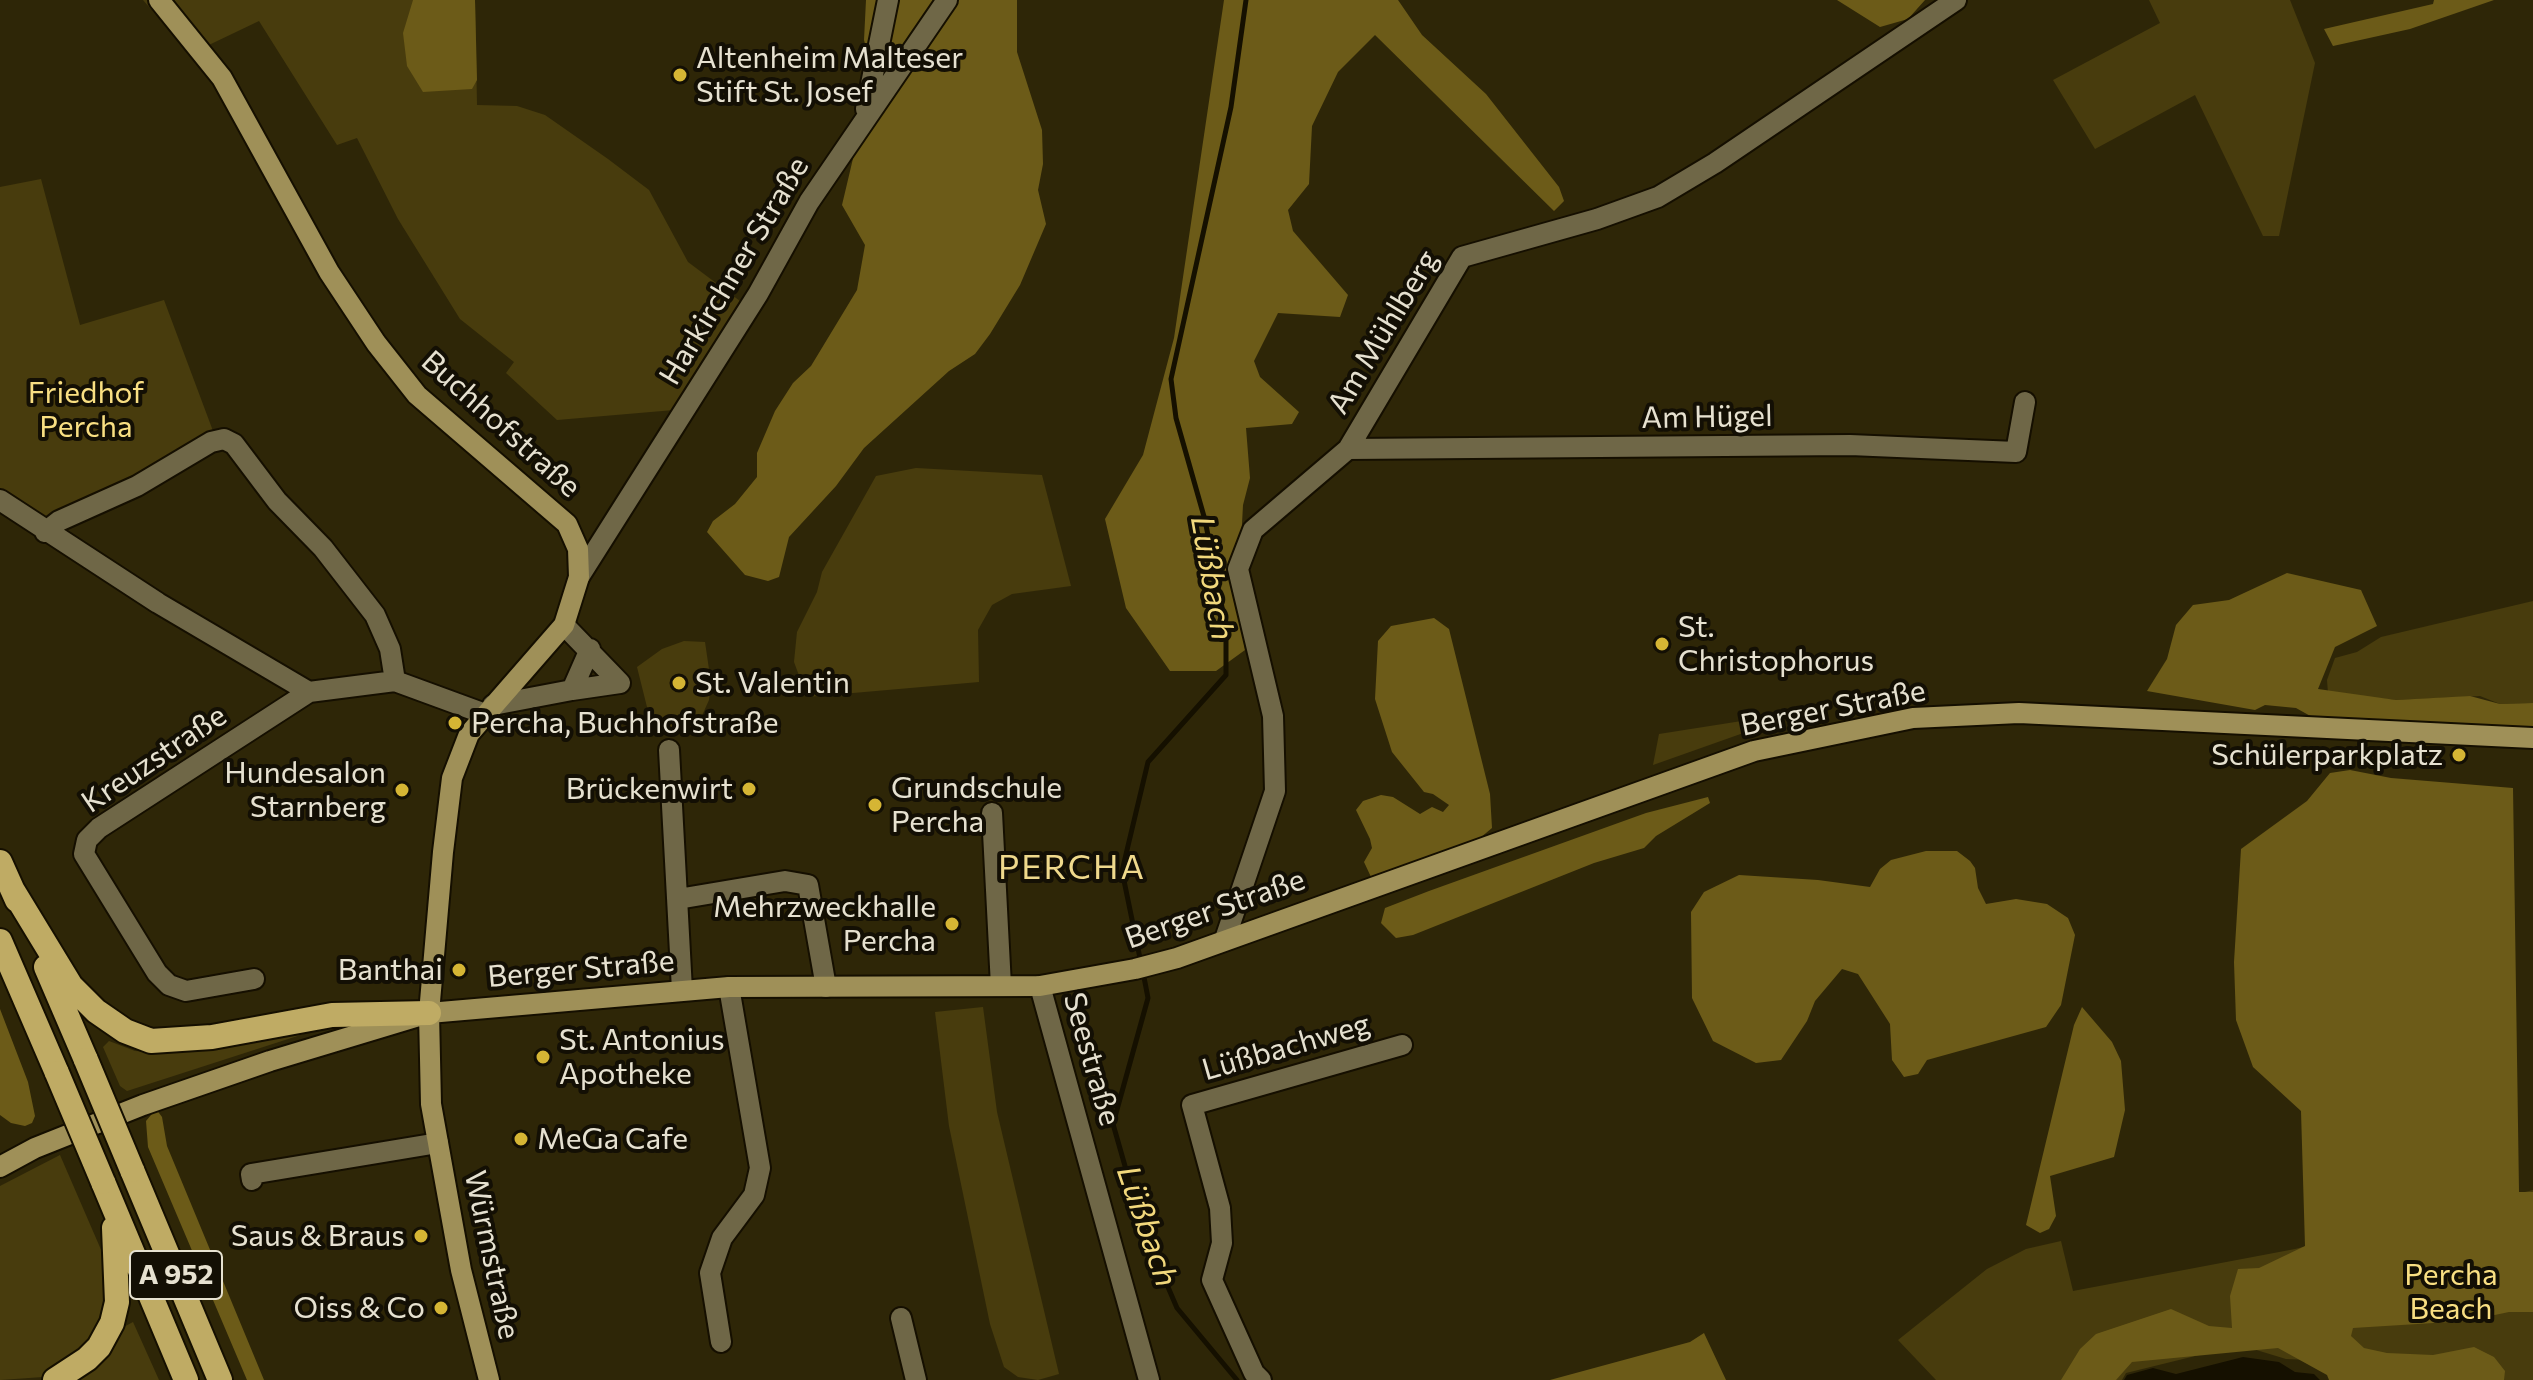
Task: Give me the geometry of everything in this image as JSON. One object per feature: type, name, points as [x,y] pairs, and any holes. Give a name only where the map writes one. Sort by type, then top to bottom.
[{"type":"highway","name":"A 952","points":[[0,862],[220,1380]]},
{"type":"highway","points":[[12,889],[71,986],[115,1024],[151,1041],[212,1037],[332,1015],[373,1011],[429,1013]]},
{"type":"highway","name":"A 952","points":[[0,941],[186,1380]]},
{"type":"highway","points":[[55,1380],[93,1353],[112,1323],[117,1302],[117,1270],[107,1192]]},
{"type":"main road","name":"Buchhofstraße","points":[[159,0],[222,78],[329,272],[376,343],[417,395],[567,524],[578,549],[579,577],[564,625],[469,734],[452,778],[429,1013]]},
{"type":"main road","name":"Berger Straße","points":[[0,1167],[35,1148],[143,1105],[270,1061],[429,1013],[729,987],[1040,986],[1135,969],[1177,958],[1744,754],[1913,718],[2019,713],[2533,738]]},
{"type":"main road","name":"Würmstraße","points":[[429,1013],[431,1104],[461,1270],[489,1380]]},
{"type":"street","points":[[865,117],[888,0]]},
{"type":"street","name":"Harkirchner Straße","points":[[579,577],[865,117],[947,0]]},
{"type":"street","name":"Am Mühlberg","points":[[1225,939],[1275,791],[1273,716],[1238,569],[1253,530],[1348,449],[1462,257],[1597,219],[1658,197],[1715,163],[1956,0]]},
{"type":"street","name":"Am Hügel","points":[[1348,449],[1850,445],[2016,452],[2025,402]]},
{"type":"street","points":[[45,532],[59,521],[137,486],[211,442],[224,439],[234,444],[277,501],[323,548],[375,615],[390,649],[395,681]]},
{"type":"street","points":[[0,500],[45,532],[309,692]]},
{"type":"street","points":[[489,710],[572,690],[620,683],[564,625]]},
{"type":"street","points":[[572,690],[590,649]]},
{"type":"street","name":"Kreuzstraße","points":[[254,979],[186,991],[169,985],[157,973],[84,854],[87,840],[99,828],[309,692],[395,681],[489,710]]},
{"type":"street","points":[[669,750],[682,990]]},
{"type":"street","points":[[992,813],[1001,986]]},
{"type":"street","points":[[678,899],[785,881],[808,885],[826,987]]},
{"type":"street","name":"Seestraße","points":[[1040,986],[1149,1380]]},
{"type":"street","points":[[721,1342],[710,1273],[722,1238],[754,1195],[760,1168],[729,987]]},
{"type":"street","name":"Lüßbachweg","points":[[1261,1380],[1254,1373],[1212,1280],[1222,1243],[1220,1208],[1192,1105],[1402,1045]]},
{"type":"street","name":"Würmstraße","points":[[252,1180],[251,1174],[438,1143]]},
{"type":"street","points":[[901,1318],[916,1380]]},
{"type":"green space","points":[[143,0],[475,0],[477,105],[517,106],[545,115],[608,159],[649,190],[688,262],[740,301],[674,410],[557,420],[506,373],[514,362],[460,319],[398,219],[357,138],[337,145],[259,21],[190,54]]},
{"type":"green space","points":[[413,0],[475,0],[477,80],[472,89],[423,92],[407,66],[403,33]]},
{"type":"green space","points":[[866,0],[1017,0],[1017,52],[1042,130],[1043,164],[1038,190],[1046,224],[1020,285],[975,354],[949,371],[864,448],[836,486],[789,537],[779,577],[768,581],[745,575],[707,532],[713,521],[735,504],[757,477],[757,453],[775,411],[793,383],[811,366],[857,290],[865,245],[842,205],[873,74],[864,40]]},
{"type":"green space","points":[[1224,0],[1398,0],[1422,35],[1486,94],[1559,187],[1564,201],[1554,211],[1375,35],[1338,72],[1312,126],[1309,184],[1288,210],[1293,231],[1348,295],[1340,317],[1278,313],[1254,361],[1260,377],[1299,412],[1292,424],[1246,428],[1250,478],[1243,505],[1238,599],[1245,650],[1216,671],[1170,671],[1126,608],[1105,519],[1143,455],[1174,338]]},
{"type":"green space","points":[[1837,0],[1925,0],[1908,19],[1880,27]]},
{"type":"green space","points":[[2149,0],[2290,0],[2315,63],[2279,236],[2263,236],[2195,95],[2095,149],[2053,80],[2160,23]]},
{"type":"green space","points":[[2434,0],[2494,0],[2410,29],[2333,46],[2324,29],[2433,4]]},
{"type":"green space","name":"Friedhof Percha","points":[[41,179],[80,325],[164,300],[213,431],[135,482],[43,522],[0,488],[0,187]]},
{"type":"green space","points":[[916,468],[1042,475],[1071,586],[1012,594],[992,605],[978,630],[979,682],[807,697],[794,662],[797,632],[817,592],[822,572],[876,476]]},
{"type":"green space","points":[[2287,573],[2361,590],[2377,626],[2335,647],[2318,689],[2396,700],[2470,696],[2500,704],[2533,703],[2533,734],[2379,726],[2353,719],[2323,723],[2296,708],[2265,705],[2255,710],[2147,691],[2167,659],[2176,625],[2193,605],[2229,600]]},
{"type":"green space","points":[[2533,601],[2533,703],[2500,704],[2480,696],[2396,700],[2328,693],[2327,680],[2335,658],[2357,652],[2381,637]]},
{"type":"green space","points":[[1434,618],[1449,629],[1490,794],[1492,828],[1480,838],[1371,877],[1364,862],[1372,848],[1370,839],[1356,810],[1363,801],[1381,795],[1393,797],[1420,814],[1432,807],[1443,812],[1449,805],[1424,792],[1392,752],[1375,699],[1378,641],[1391,626]]},
{"type":"green space","points":[[684,641],[705,642],[711,683],[709,700],[700,720],[672,731],[659,723],[647,707],[637,667],[662,649]]},
{"type":"green space","points":[[1748,720],[1749,731],[1653,765],[1659,734]]},
{"type":"green space","points":[[2350,770],[2391,778],[2513,788],[2519,1192],[2533,1192],[2533,1312],[2509,1312],[2466,1321],[2353,1328],[2351,1336],[2364,1348],[2387,1353],[2433,1355],[2474,1347],[2494,1357],[2505,1371],[2504,1380],[2329,1380],[2327,1375],[2278,1348],[2132,1362],[2116,1380],[2061,1380],[2080,1349],[2096,1334],[2171,1309],[2209,1326],[2232,1328],[2230,1296],[2238,1269],[2259,1268],[2305,1246],[2301,1111],[2253,1067],[2236,1020],[2234,962],[2241,849],[2307,801],[2330,773]]},
{"type":"green space","points":[[1708,797],[1710,803],[1656,836],[1644,848],[1594,863],[1413,935],[1396,938],[1381,923],[1385,908],[1429,891],[1646,813]]},
{"type":"green space","points":[[1926,851],[1957,851],[1970,861],[1986,904],[2016,899],[2047,904],[2068,918],[2075,935],[2061,1005],[2046,1027],[1927,1060],[1918,1074],[1904,1077],[1892,1060],[1890,1024],[1858,974],[1842,969],[1815,1001],[1807,1021],[1781,1060],[1756,1063],[1713,1041],[1692,998],[1691,912],[1704,892],[1739,875],[1870,887],[1880,869],[1891,860]]},
{"type":"green space","points":[[983,1007],[997,1112],[1059,1374],[1038,1380],[1018,1377],[1004,1367],[990,1324],[949,1126],[935,1012]]},
{"type":"green space","points":[[2082,1007],[2112,1042],[2121,1061],[2125,1110],[2114,1157],[2050,1176],[2056,1216],[2049,1229],[2040,1233],[2026,1225],[2074,1025]]},
{"type":"green space","points":[[0,1009],[28,1082],[35,1116],[32,1123],[25,1126],[11,1123],[0,1115]]},
{"type":"green space","points":[[316,1030],[127,1091],[120,1086],[103,1047],[109,1041],[135,1051],[169,1053]]},
{"type":"green space","points":[[156,1109],[162,1117],[167,1146],[264,1380],[247,1380],[148,1147],[146,1121]]},
{"type":"green space","points":[[60,1155],[102,1252],[107,1278],[105,1307],[98,1330],[75,1357],[43,1377],[0,1380],[0,1186]]},
{"type":"green space","name":"Percha Beach","points":[[2533,1190],[2533,1380],[2481,1380],[2335,1361],[2286,1359],[2240,1345],[2126,1373],[2122,1380],[1936,1380],[1898,1340],[1987,1269],[2026,1249],[2061,1241],[2073,1291],[2295,1249]]},
{"type":"green space","points":[[133,1322],[159,1380],[72,1380],[118,1330]]},
{"type":"green space","points":[[1704,1333],[1726,1380],[1550,1380],[1690,1342]]},
{"type":"shaded area","points":[[2243,1357],[2279,1362],[2295,1372],[2314,1374],[2320,1380],[2124,1380],[2127,1375],[2153,1368],[2176,1374]]},
{"type":"waterway","name":"Lüßbach","points":[[1141,963],[1122,871],[1148,762],[1226,675],[1226,628],[1205,520],[1176,418],[1171,379],[1231,107],[1246,0]]},
{"type":"waterway","name":"Lüßbach","points":[[1143,972],[1148,998],[1113,1124],[1143,1229],[1177,1308],[1237,1380]]},
{"type":"place","name":"Altenheim Malteser Stift St. Josef","points":[[680,75]]},
{"type":"place","name":"St. Christophorus","points":[[1662,644]]},
{"type":"place","name":"St. Valentin","points":[[679,683]]},
{"type":"place","name":"Percha, Buchhofstraße","points":[[455,723]]},
{"type":"place","name":"Schülerparkplatz","points":[[2459,755]]},
{"type":"place","name":"Brückenwirt","points":[[749,789]]},
{"type":"place","name":"Hundesalon Starnberg","points":[[402,790]]},
{"type":"place","name":"Grundschule Percha","points":[[875,805]]},
{"type":"place","name":"Mehrzweckhalle Percha","points":[[952,924]]},
{"type":"place","name":"Banthai","points":[[459,970]]},
{"type":"place","name":"St. Antonius Apotheke","points":[[543,1057]]},
{"type":"place","name":"MeGa Cafe","points":[[521,1139]]},
{"type":"place","name":"Saus & Braus","points":[[421,1236]]},
{"type":"place","name":"Oiss & Co","points":[[441,1308]]},
{"type":"district","name":"PERCHA","points":[[1072,868]]}]
